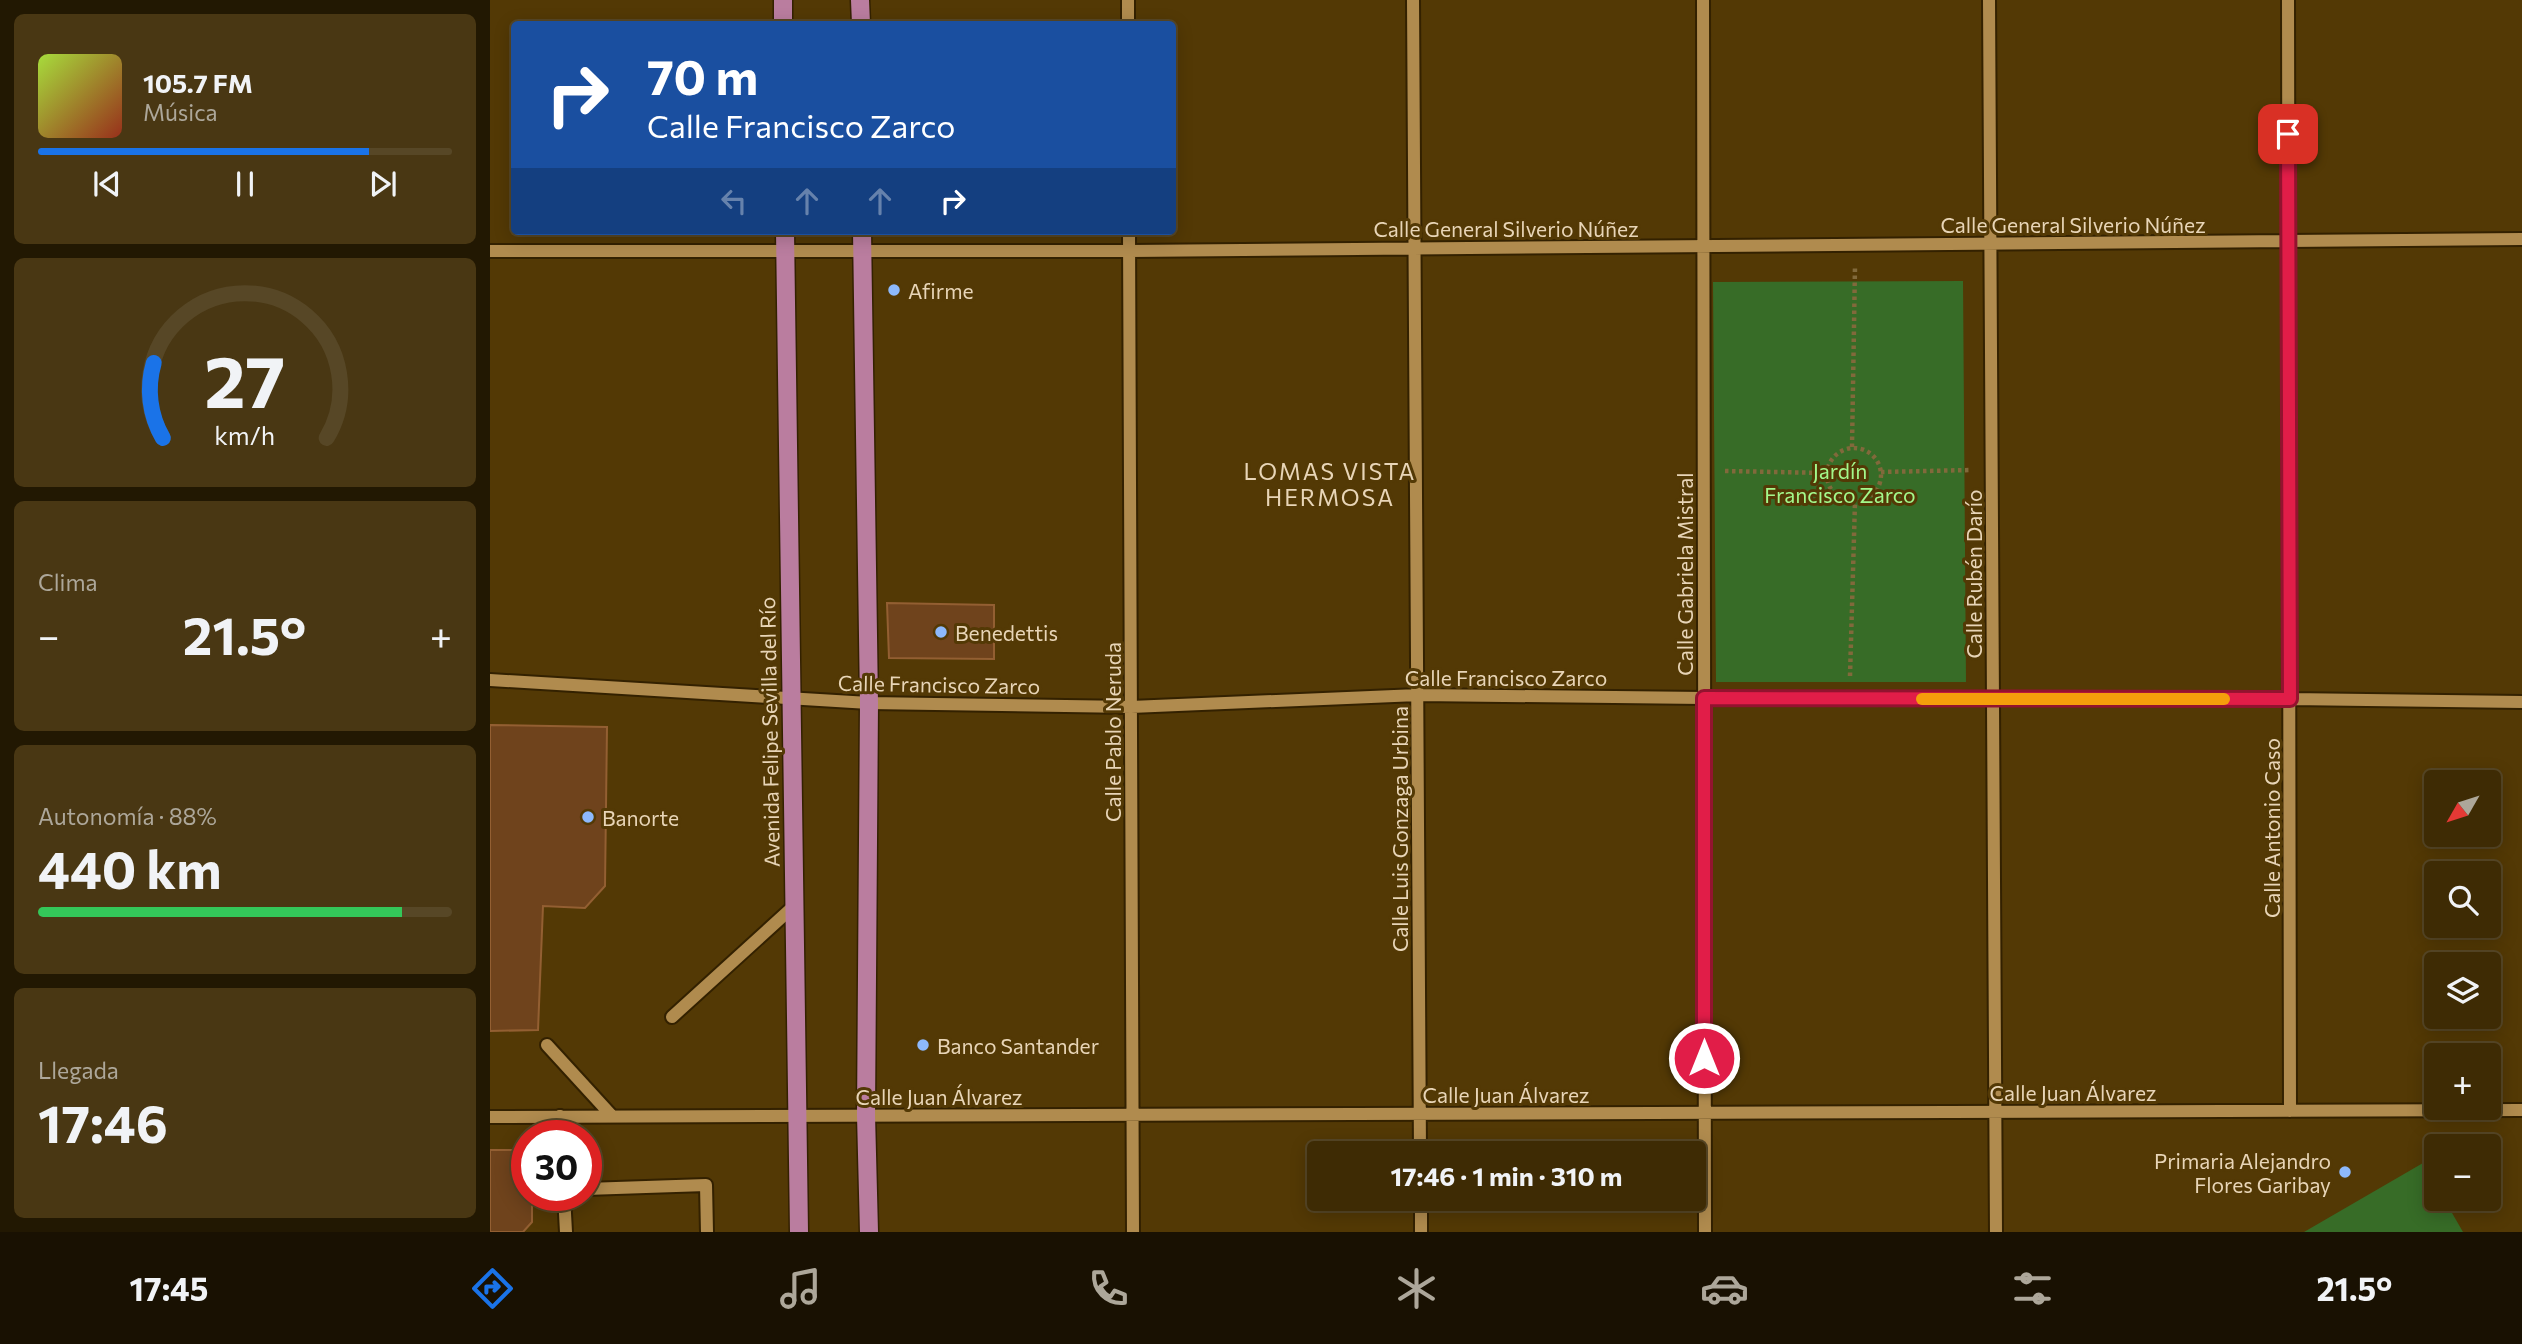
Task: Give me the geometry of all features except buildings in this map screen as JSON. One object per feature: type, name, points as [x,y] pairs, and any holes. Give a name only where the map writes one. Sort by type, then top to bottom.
[{"type":"main road","points":[[783,0],[783,21]]},
{"type":"main road","points":[[860,0],[861,21]]},
{"type":"main road","name":"Avenida Felipe Sevilla del Río","points":[[785,235],[799,1232]]},
{"type":"main road","points":[[862,235],[869,703],[866,1115],[869,1232]]},
{"type":"street","points":[[1128,0],[1128,21]]},
{"type":"street","name":"Calle Luis Gonzaga Urbina","points":[[1413,0],[1420,1141]]},
{"type":"street","name":"Calle Gabriela Mistral","points":[[1703,0],[1705,1232]]},
{"type":"street","name":"Calle Rubén Darío","points":[[1989,0],[1996,1232]]},
{"type":"street","name":"Calle Antonio Caso","points":[[2288,0],[2290,1111]]},
{"type":"street","name":"Calle Pablo Neruda","points":[[1129,235],[1133,1232]]},
{"type":"street","name":"Calle General Silverio Núñez","points":[[490,251],[1129,251],[2522,239]]},
{"type":"street","name":"Calle Francisco Zarco","points":[[490,680],[869,703],[1131,706],[1418,695],[2522,702]]},
{"type":"street","points":[[672,1017],[794,906]]},
{"type":"street","points":[[547,1045],[612,1116]]},
{"type":"street","name":"Calle Juan Álvarez","points":[[490,1116],[2522,1110]]},
{"type":"street","points":[[560,1116],[560,1120]]},
{"type":"street","points":[[602,1188],[706,1185],[707,1232]]},
{"type":"street","points":[[565,1211],[566,1232]]},
{"type":"street","points":[[1421,1211],[1421,1232]]},
{"type":"path","points":[[1852,447],[1856,245]]},
{"type":"path","points":[[1852,447],[1861,448],[1875,457],[1881,472],[1877,490],[1871,496],[1855,502],[1837,497],[1827,482],[1826,473],[1837,452],[1852,447]]},
{"type":"path","points":[[1881,472],[1992,470]]},
{"type":"path","points":[[1703,471],[1826,473]]},
{"type":"path","points":[[1849,698],[1855,502]]},
{"type":"green space","name":"Jardín Francisco Zarco","points":[[1963,281],[1966,682],[1716,682],[1713,282]]},
{"type":"green space","points":[[2423,1163],[2424,1211],[2451,1211],[2463,1232],[2304,1232]]},
{"type":"slow traffic","points":[[1922,699],[2224,699]]},
{"type":"place","name":"Afirme","points":[[894,290]]},
{"type":"place","name":"Benedettis","points":[[941,632]]},
{"type":"place","name":"Banorte","points":[[588,817]]},
{"type":"place","name":"Banco Santander","points":[[923,1045]]},
{"type":"place","name":"Primaria Alejandro Flores Garibay","points":[[2345,1172]]},
{"type":"district","name":"LOMAS VISTA HERMOSA","points":[[1330,484]]},
{"type":"route","points":[[1704,1058],[1704,698],[2290,699],[2288,134]]}]
